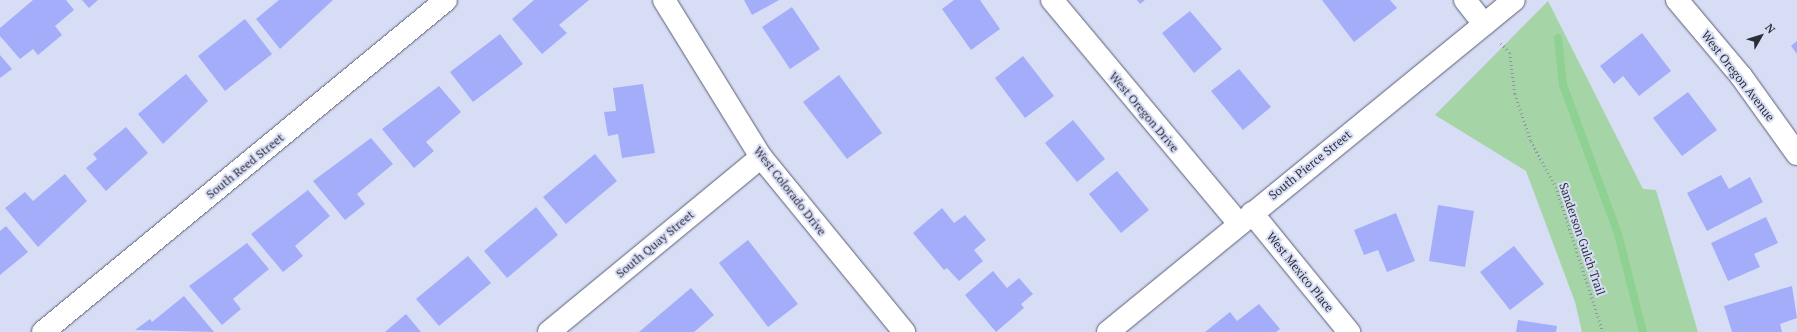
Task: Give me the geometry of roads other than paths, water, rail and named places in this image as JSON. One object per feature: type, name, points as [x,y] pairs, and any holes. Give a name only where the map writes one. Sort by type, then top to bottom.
[{"type":"street","name":"South Reed Street","points":[[43,332],[446,0]]},
{"type":"street","name":"West Colorado Drive","points":[[664,0],[761,157],[904,332]]},
{"type":"street","name":"West Oregon Drive","points":[[1052,0],[1245,218]]},
{"type":"street","points":[[1465,0],[1484,24]]},
{"type":"street","name":"South Pierce Street","points":[[1108,332],[1245,218],[1514,0]]},
{"type":"street","name":"West Oregon Avenue","points":[[1677,0],[1741,76],[1797,154]]},
{"type":"street","name":"South Quay Street","points":[[549,332],[761,157]]},
{"type":"street","name":"West Mexico Place","points":[[1245,218],[1349,332]]},
{"type":"waterway","points":[[1558,38],[1563,85],[1618,234],[1643,332]]}]
